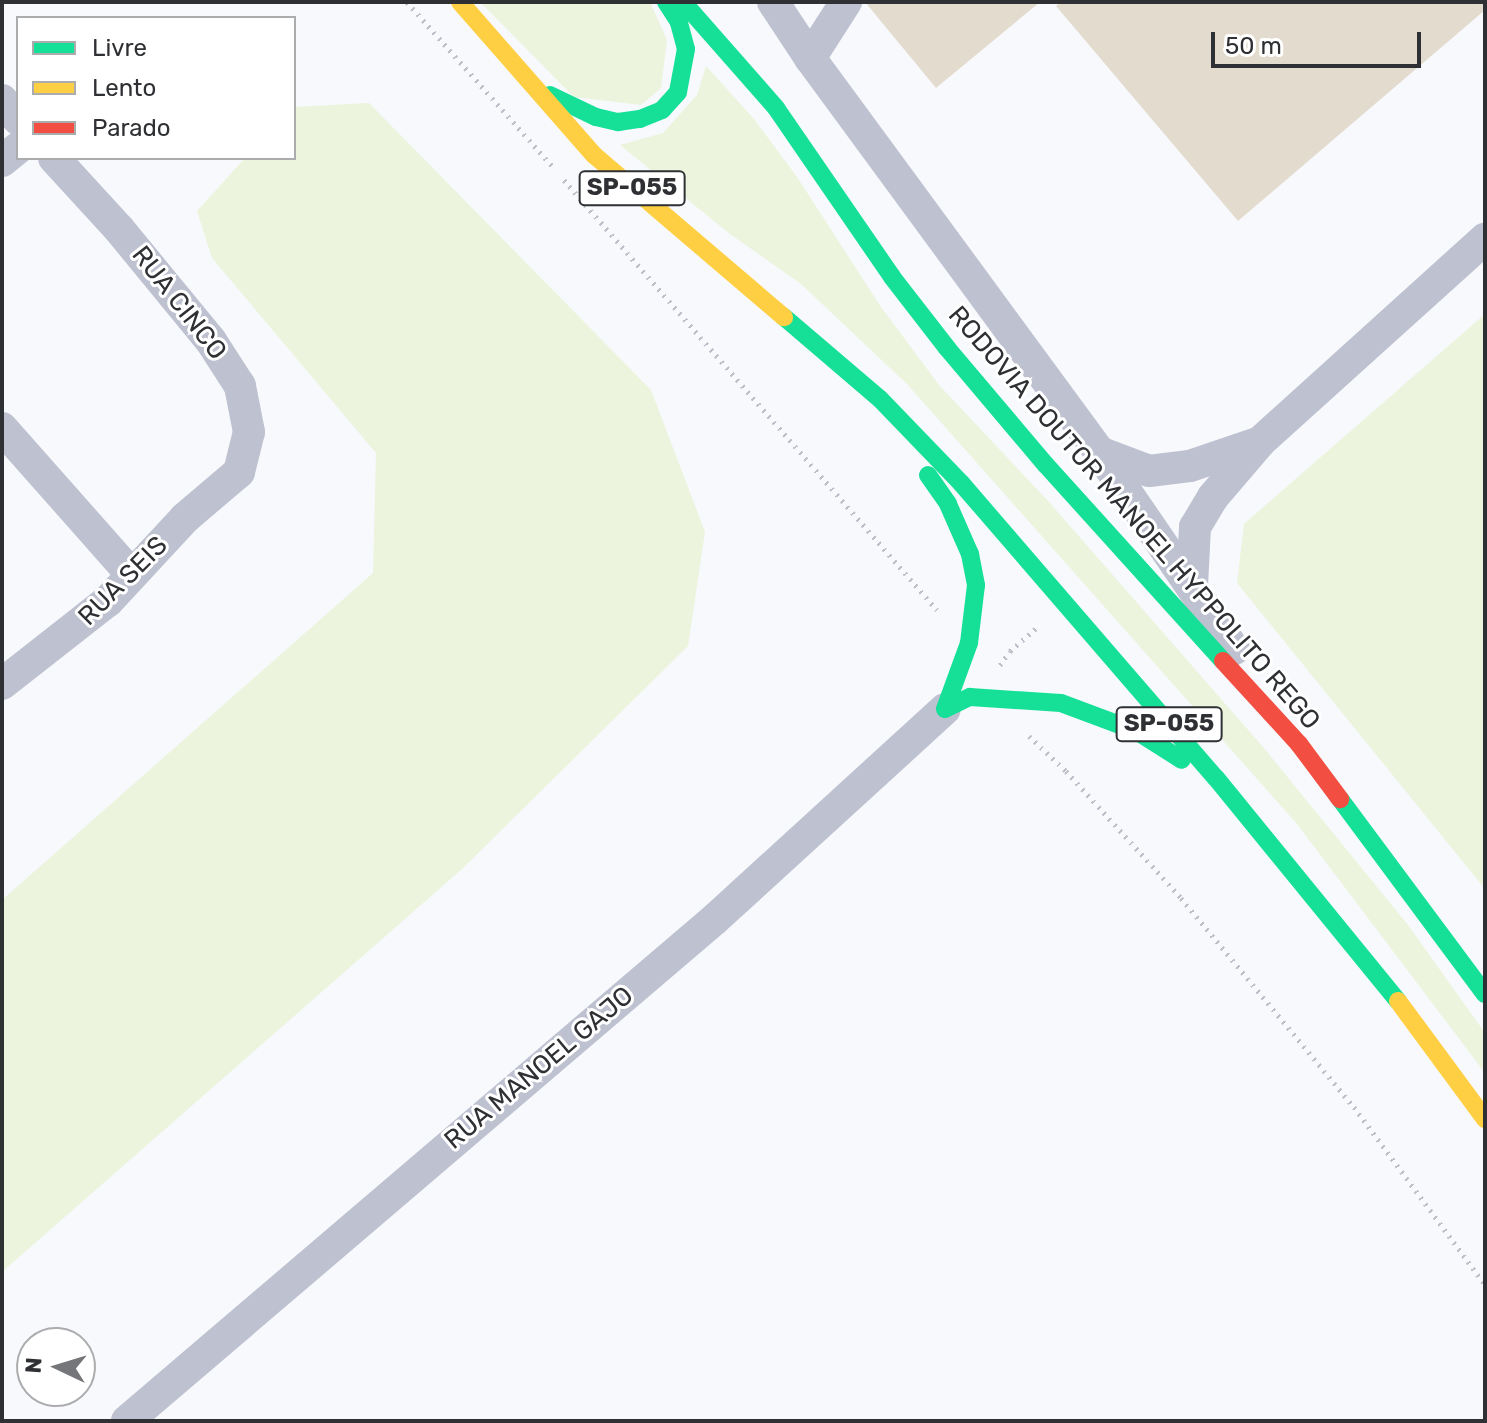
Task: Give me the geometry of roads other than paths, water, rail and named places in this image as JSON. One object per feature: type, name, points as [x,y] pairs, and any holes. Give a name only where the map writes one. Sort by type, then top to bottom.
[{"type":"highway","name":"SP-055","points":[[460,2],[620,179],[880,399],[961,483],[1216,778],[1381,977],[1485,1119]]},
{"type":"highway","points":[[537,89],[596,117],[618,122],[640,119],[662,110],[678,92],[686,49],[679,22],[666,2]]},
{"type":"highway","name":"RODOVIA DOUTOR MANOEL HYPPOLITO REGO","points":[[683,2],[776,108],[892,277],[947,348],[1046,465],[1299,744],[1485,994]]},
{"type":"highway","points":[[880,399],[948,504],[972,564],[976,585],[972,631],[945,709]]},
{"type":"highway","points":[[945,709],[970,697],[1073,705],[1136,731],[1216,778]]},
{"type":"street","points":[[773,2],[810,58],[1099,452],[1299,744]]},
{"type":"street","points":[[810,58],[846,2]]},
{"type":"street","points":[[2,100],[16,117]]},
{"type":"street","name":"RUA CINCO","points":[[56,160],[119,229],[228,365],[240,386],[249,432],[239,472]]},
{"type":"street","points":[[1192,586],[1195,527],[1213,497],[1260,442],[1485,239]]},
{"type":"street","points":[[2,428],[132,575]]},
{"type":"street","points":[[1099,452],[1149,471],[1190,466],[1260,442]]},
{"type":"street","name":"RUA SEIS","points":[[2,684],[108,601],[185,518],[239,472]]},
{"type":"street","name":"RUA MANOEL GAJO","points":[[127,1421],[715,919],[945,709]]}]
